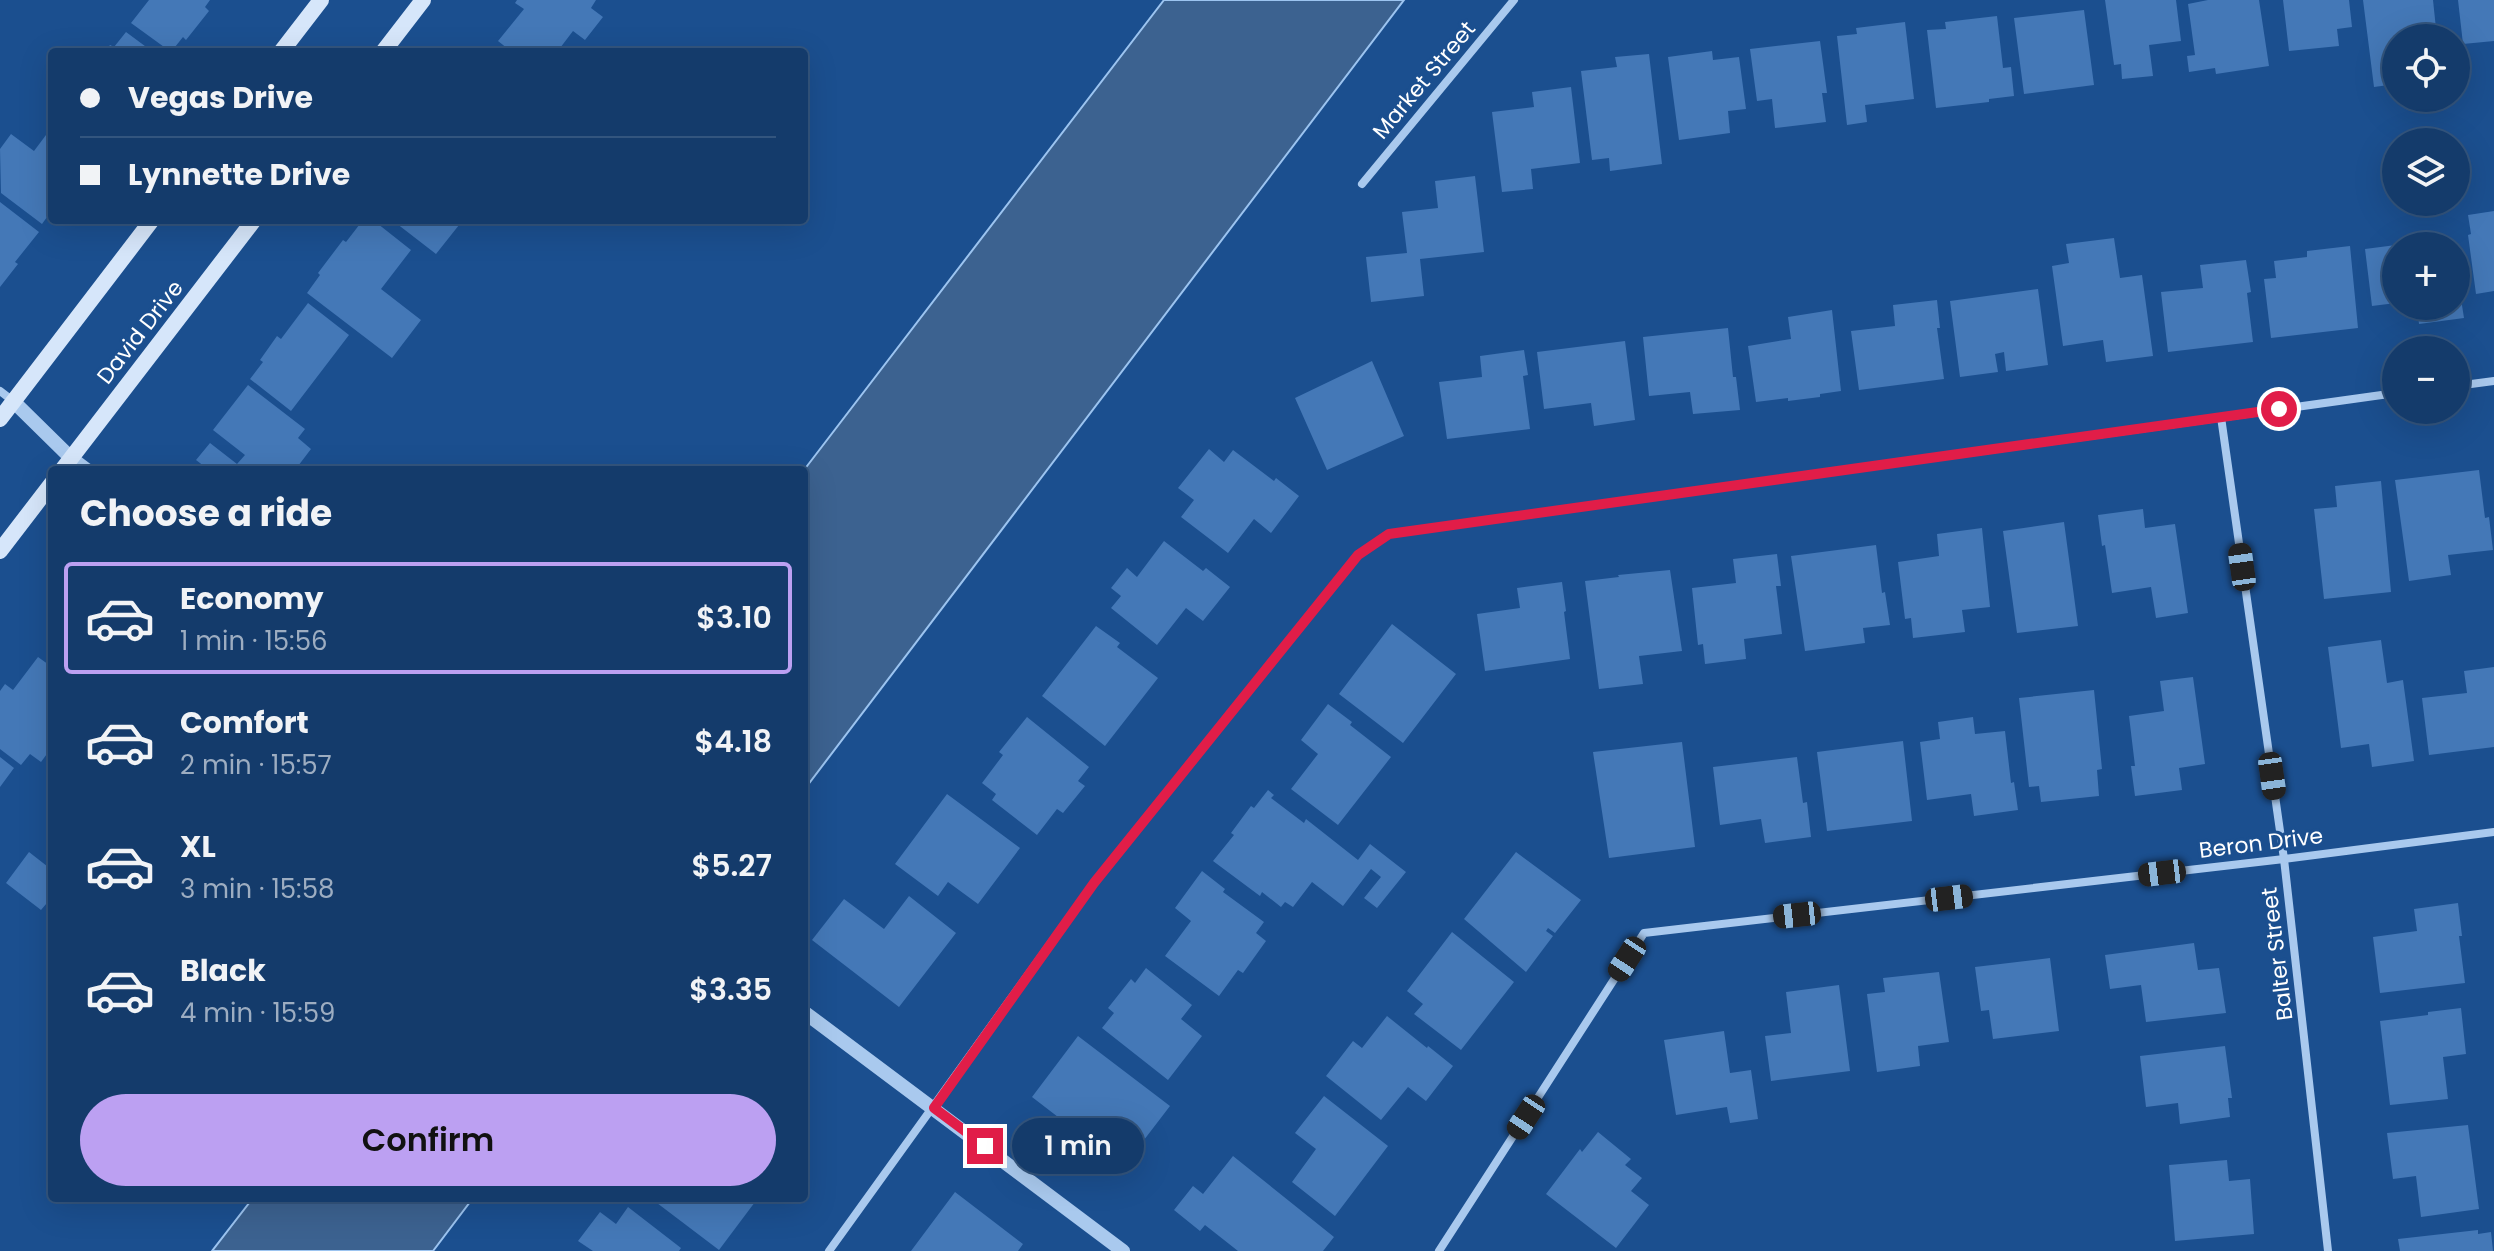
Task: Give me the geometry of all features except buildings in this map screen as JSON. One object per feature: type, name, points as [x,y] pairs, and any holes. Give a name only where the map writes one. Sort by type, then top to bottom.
[{"type":"main road","points":[[284,48],[321,0]]},
{"type":"main road","points":[[386,48],[423,0]]},
{"type":"main road","points":[[0,419],[7,396],[149,224]]},
{"type":"main road","name":"David Drive","points":[[67,464],[251,224]]},
{"type":"main road","points":[[0,551],[48,488]]},
{"type":"street","name":"Market Street","points":[[1362,184],[1514,0]]},
{"type":"street","points":[[2470,384],[2494,381]]},
{"type":"street","points":[[829,1251],[1094,883],[1358,555],[1389,534],[2382,395]]},
{"type":"street","points":[[7,396],[67,464]]},
{"type":"street","name":"Balter Street","points":[[2221,417],[2284,859],[2328,1251]]},
{"type":"street","name":"Beron Drive","points":[[1439,1251],[1644,933],[2494,832]]},
{"type":"street","points":[[808,1015],[1123,1251]]},
{"type":"water","points":[[1164,0],[1404,0],[808,785],[807,466]]},
{"type":"water","points":[[250,1202],[470,1202],[433,1251],[212,1251]]},
{"type":"route","points":[[985,1146],[934,1108],[1094,883],[1358,555],[1389,534],[2279,409]]}]
